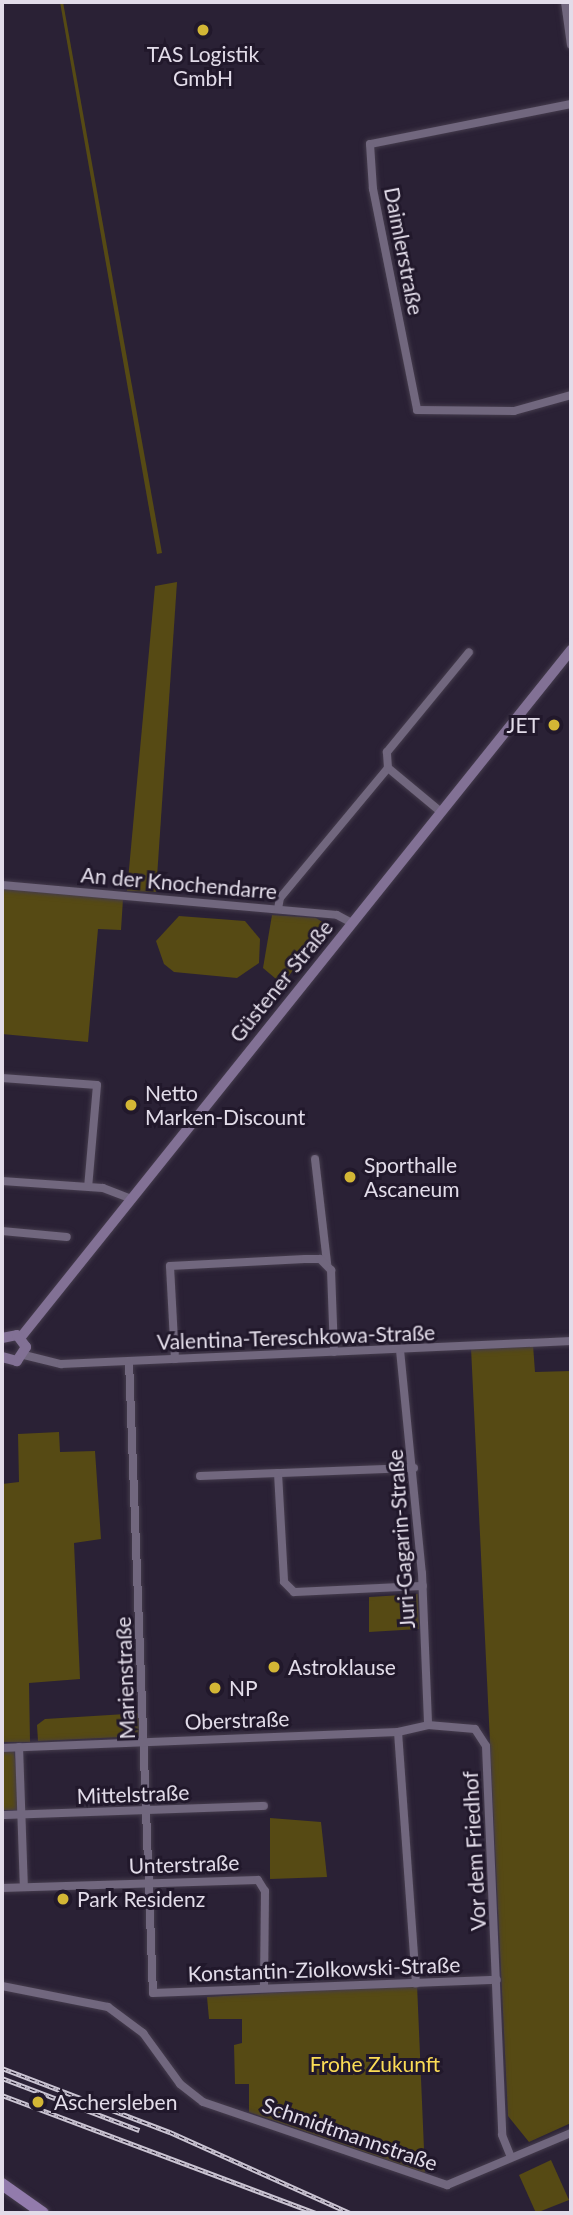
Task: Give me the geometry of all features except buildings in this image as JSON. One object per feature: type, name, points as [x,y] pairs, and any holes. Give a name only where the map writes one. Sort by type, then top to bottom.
[{"type":"main road","name":"Güstener Straße","points":[[21,1337],[571,650]]},
{"type":"main road","points":[[2,1338],[21,1337],[24,1355],[14,1362],[2,1359]]},
{"type":"main road","points":[[2,2184],[43,2213]]},
{"type":"street","points":[[565,2],[571,45]]},
{"type":"street","name":"Daimlerstraße","points":[[571,104],[370,144],[373,189],[417,410],[514,411],[571,395]]},
{"type":"street","points":[[278,909],[280,898],[388,768],[387,752],[468,652]]},
{"type":"street","points":[[388,768],[441,812]]},
{"type":"street","name":"An der Knochendarre","points":[[2,885],[278,909],[341,916],[352,923]]},
{"type":"street","points":[[2,1078],[97,1085],[88,1187]]},
{"type":"street","points":[[315,1160],[334,1352]]},
{"type":"street","points":[[2,1181],[88,1187],[132,1199]]},
{"type":"street","points":[[2,1231],[67,1237]]},
{"type":"street","points":[[175,1359],[170,1266],[327,1262]]},
{"type":"street","name":"Valentina-Tereschkowa-Straße","points":[[24,1355],[50,1364],[571,1341]]},
{"type":"street","name":"Juri-Gagarin-Straße","points":[[400,1350],[414,1468],[423,1586],[428,1725]]},
{"type":"street","name":"Marienstraße","points":[[129,1361],[151,1882],[153,1993]]},
{"type":"street","points":[[200,1476],[414,1468]]},
{"type":"street","points":[[278,1473],[284,1582],[294,1592],[423,1586]]},
{"type":"street","name":"Oberstraße","points":[[2,1748],[398,1732],[428,1725],[470,1727]]},
{"type":"street","name":"Vor dem Friedhof","points":[[470,1727],[486,1746],[502,2136],[511,2157]]},
{"type":"street","points":[[398,1732],[416,1983]]},
{"type":"street","points":[[19,1747],[24,1887]]},
{"type":"street","name":"Mittelstraße","points":[[2,1815],[264,1806]]},
{"type":"street","name":"Unterstraße","points":[[2,1888],[258,1880],[265,1891],[264,1988]]},
{"type":"street","name":"Konstantin-Ziolkowski-Straße","points":[[153,1993],[497,1980]]},
{"type":"street","name":"Schmidtmannstraße","points":[[2,1986],[38,1991],[117,2012],[152,2041],[186,2091],[232,2111],[447,2185],[571,2133]]},
{"type":"green space","points":[[60,2],[63,2],[162,553],[157,554]]},
{"type":"green space","points":[[177,582],[156,892],[127,891],[155,586]]},
{"type":"green space","points":[[2,888],[123,899],[121,930],[98,929],[88,1042],[2,1034]]},
{"type":"green space","points":[[272,915],[316,918],[329,926],[282,984],[263,968]]},
{"type":"green space","points":[[179,916],[245,921],[260,939],[259,963],[237,978],[174,972],[164,964],[156,941]]},
{"type":"green space","points":[[533,1345],[535,1372],[571,1371],[571,2123],[529,2142],[508,2116],[471,1348]]},
{"type":"green space","points":[[59,1432],[60,1452],[95,1451],[101,1539],[74,1543],[80,1679],[29,1683],[30,1742],[2,1742],[2,1484],[19,1482],[18,1434]]},
{"type":"green space","points":[[418,1594],[419,1629],[369,1632],[369,1597]]},
{"type":"green space","points":[[142,1713],[143,1736],[38,1741],[37,1725],[45,1719]]},
{"type":"green space","points":[[2,1751],[14,1751],[20,1810],[2,1810]]},
{"type":"green space","points":[[270,1818],[321,1822],[327,1877],[270,1879]]},
{"type":"green space","name":"Frohe Zukunft","points":[[417,1984],[425,2173],[249,2112],[249,2084],[235,2084],[234,2045],[242,2043],[242,2019],[209,2019],[207,1997]]},
{"type":"green space","points":[[551,2160],[569,2200],[536,2213],[519,2175]]},
{"type":"railway","points":[[2,2068],[170,2132],[350,2213]]},
{"type":"railway","points":[[2,2078],[139,2130]]},
{"type":"railway","points":[[2,2095],[316,2213]]},
{"type":"place","name":"TAS Logistik GmbH","points":[[203,30]]},
{"type":"place","name":"JET","points":[[554,725]]},
{"type":"place","name":"Netto Marken-Discount","points":[[131,1105]]},
{"type":"place","name":"Sporthalle Ascaneum","points":[[350,1177]]},
{"type":"place","name":"Astroklause","points":[[274,1667]]},
{"type":"place","name":"NP","points":[[215,1688]]},
{"type":"place","name":"Park Residenz","points":[[63,1899]]},
{"type":"place","name":"Aschersleben","points":[[38,2102]]}]
